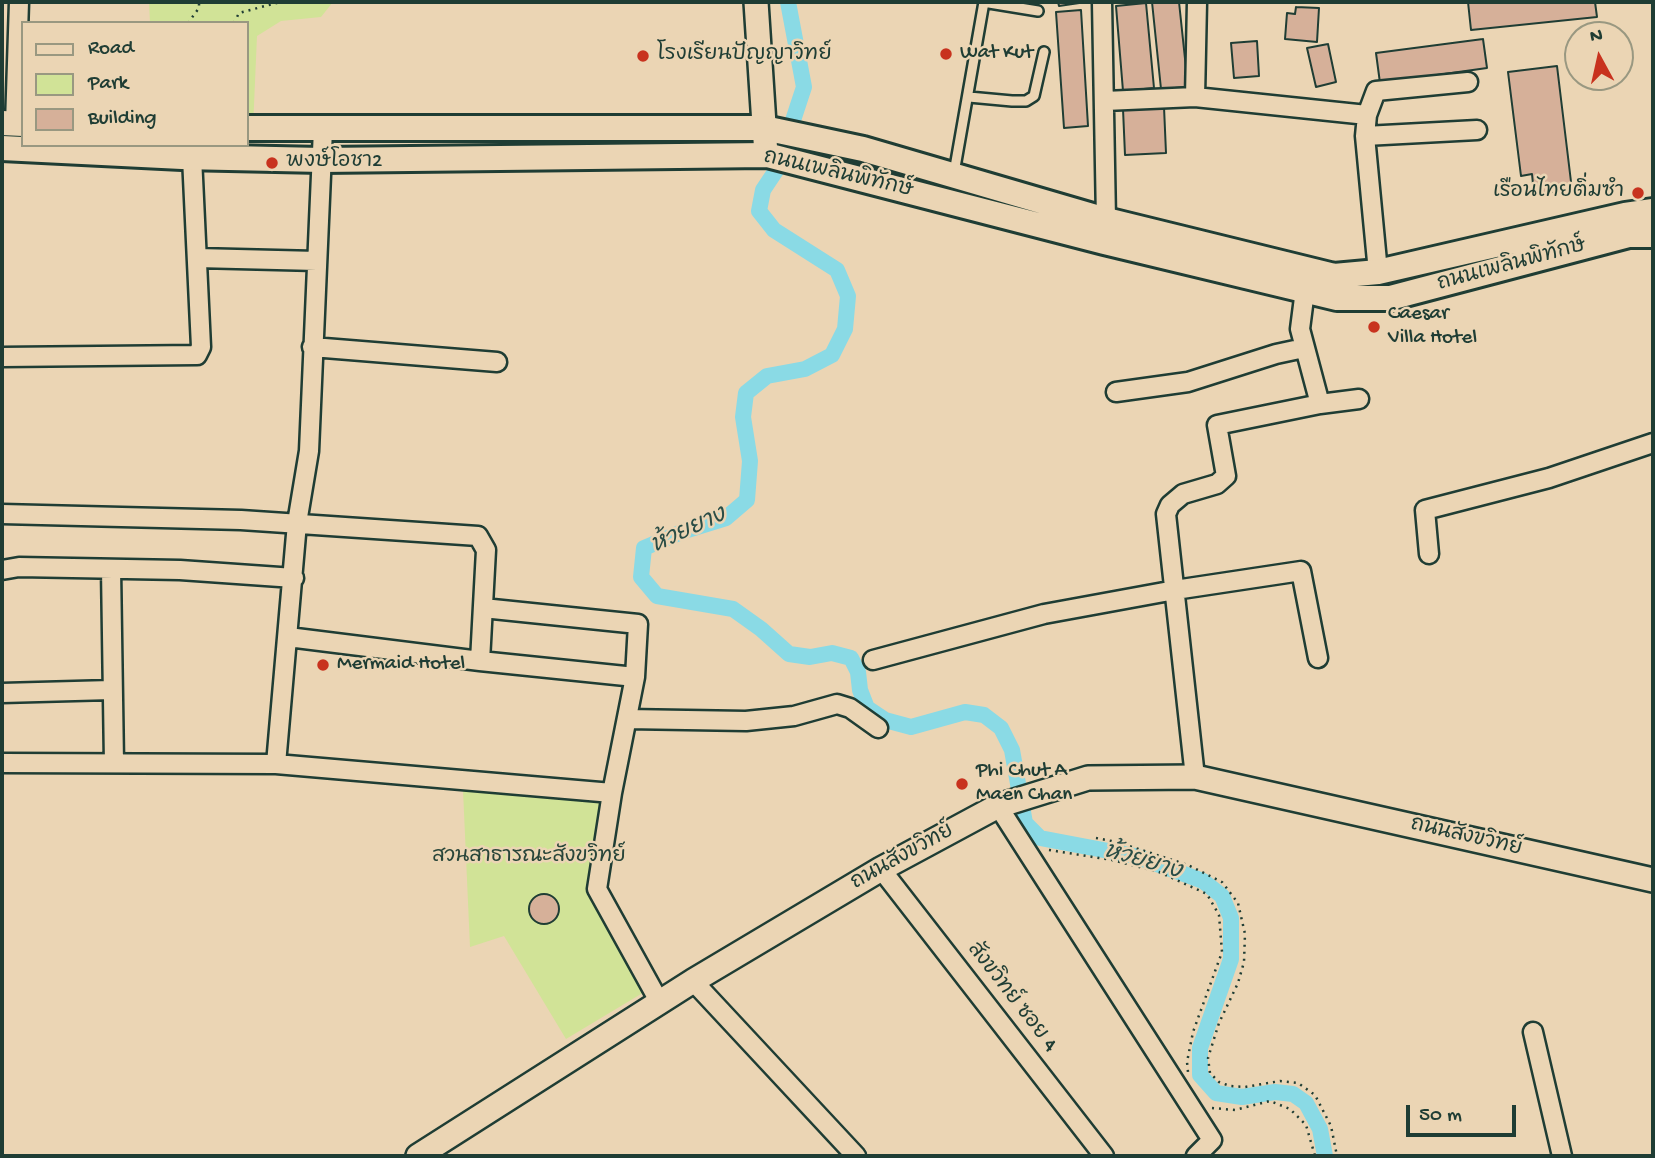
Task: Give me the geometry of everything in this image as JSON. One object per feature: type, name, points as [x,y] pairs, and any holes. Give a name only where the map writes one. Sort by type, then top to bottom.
[{"type":"main road","name":"ถนนเพลินพิทักษ์","points":[[248,128],[765,129],[863,149],[1106,219],[1334,276],[1378,272],[1625,215],[1653,211]]},
{"type":"main road","name":"ถนนเพลินพิทักษ์","points":[[2,148],[192,158],[322,160],[766,155],[1104,242],[1337,298],[1390,298],[1629,235],[1653,235]]},
{"type":"street","points":[[13,124],[19,2]]},
{"type":"street","points":[[756,2],[766,155]]},
{"type":"street","points":[[1102,2],[1106,219]]},
{"type":"street","points":[[1195,97],[1197,2]]},
{"type":"street","points":[[1378,272],[1364,136],[1367,115],[1376,92],[1468,82]]},
{"type":"street","points":[[1105,101],[1195,97],[1367,115]]},
{"type":"street","points":[[276,764],[297,523],[309,451],[323,130]]},
{"type":"street","points":[[1364,136],[1477,130]]},
{"type":"street","points":[[2,357],[197,355],[201,346],[192,158]]},
{"type":"street","points":[[197,258],[317,261]]},
{"type":"street","points":[[1305,290],[1300,329],[1320,404]]},
{"type":"street","points":[[312,347],[497,362]]},
{"type":"street","points":[[1116,392],[1188,382],[1276,354],[1304,348]]},
{"type":"street","points":[[1195,777],[1166,514],[1170,505],[1183,494],[1222,482],[1226,476],[1217,425],[1320,404],[1359,399]]},
{"type":"street","points":[[1429,554],[1424,510],[1549,478],[1653,443]]},
{"type":"street","points":[[2,514],[297,523],[478,536],[486,550],[480,661]]},
{"type":"street","points":[[2,570],[19,567],[180,570],[294,578]]},
{"type":"street","points":[[111,569],[114,763]]},
{"type":"street","points":[[873,660],[1044,614],[1301,571],[1318,658]]},
{"type":"street","points":[[483,608],[638,624],[635,677],[612,793],[597,889],[660,1003]]},
{"type":"street","points":[[288,637],[635,677]]},
{"type":"street","points":[[2,693],[111,690]]},
{"type":"street","points":[[627,719],[746,721],[794,716],[837,705],[850,708],[878,727]]},
{"type":"street","points":[[2,763],[276,764],[612,793]]},
{"type":"street","name":"ถนนสังขวิทย์","points":[[418,1156],[693,981],[881,869],[998,806],[1088,778],[1195,777],[1653,880]]},
{"type":"street","points":[[998,806],[1212,1140],[1196,1156]]},
{"type":"street","name":"สังขวิทย์ ซอย 4","points":[[881,869],[1104,1156]]},
{"type":"street","points":[[693,981],[856,1156]]},
{"type":"street","points":[[1533,1031],[1562,1156]]},
{"type":"lane","points":[[953,175],[984,2],[1038,11]]},
{"type":"lane","points":[[969,97],[1026,101],[1034,96],[1044,52]]},
{"type":"path","points":[[189,21],[199,8],[199,2]]},
{"type":"path","points":[[235,21],[239,13],[280,2]]},
{"type":"path","points":[[1096,838],[1141,849],[1188,865],[1222,882],[1230,892],[1238,903],[1245,934],[1244,962],[1208,1058],[1210,1073],[1219,1082],[1230,1086],[1245,1087],[1280,1081],[1298,1083],[1315,1095],[1331,1126],[1337,1156]]},
{"type":"path","points":[[1049,850],[1112,860],[1159,872],[1207,894],[1219,915],[1222,952],[1193,1032],[1187,1062],[1188,1081]]},
{"type":"path","points":[[1206,1103],[1213,1109],[1235,1110],[1270,1101],[1290,1109],[1306,1125],[1315,1156]]},
{"type":"green space","points":[[149,2],[333,2],[321,17],[281,21],[257,36],[253,128],[248,128],[248,21],[150,21]]},
{"type":"green space","name":"สวนสาธารณะสังขวิทย์","points":[[463,790],[601,800],[587,893],[646,991],[566,1039],[504,936],[470,947]]},
{"type":"building","points":[[1058,2],[1086,2],[1059,6]]},
{"type":"building","points":[[1152,2],[1179,2],[1188,87],[1161,89]]},
{"type":"building","points":[[1468,2],[1595,2],[1597,17],[1471,30]]},
{"type":"building","points":[[1146,3],[1154,88],[1123,91],[1116,6]]},
{"type":"building","points":[[1296,7],[1319,8],[1317,42],[1285,39],[1287,13],[1295,14]]},
{"type":"building","points":[[1081,10],[1088,126],[1064,128],[1056,12]]},
{"type":"building","points":[[1483,39],[1487,68],[1380,83],[1376,53]]},
{"type":"building","points":[[1257,41],[1259,76],[1234,78],[1231,43]]},
{"type":"building","points":[[1328,44],[1336,82],[1316,87],[1307,48]]},
{"type":"building","points":[[1557,66],[1572,190],[1534,194],[1532,174],[1521,176],[1508,72]]},
{"type":"building","points":[[1164,107],[1166,153],[1125,155],[1123,109]]},
{"type":"building","points":[[544,894],[554,899],[559,909],[554,919],[544,924],[534,919],[529,909],[534,899]]},
{"type":"waterway","name":"ห้วยยาง","points":[[788,2],[804,87],[777,169],[763,190],[759,211],[774,230],[837,270],[848,296],[845,329],[832,355],[805,369],[767,376],[746,393],[743,417],[750,461],[747,500],[726,518],[684,531],[644,548],[641,577],[657,596],[733,609],[789,654],[810,657],[832,653],[851,658],[858,672],[860,690],[867,708],[885,720],[911,727],[965,712],[984,715],[1001,728],[1012,750],[1025,823],[1040,838],[1135,856],[1203,881],[1222,896],[1231,918],[1231,959],[1200,1048],[1200,1075],[1216,1093],[1242,1097],[1275,1092],[1293,1094],[1306,1103],[1320,1129],[1325,1156]]},
{"type":"place","name":"Wat Kut","points":[[946,54]]},
{"type":"place","name":"โรงเรียนปัญญาวิทย์","points":[[643,56]]},
{"type":"place","name":"พงษ์โอชา2","points":[[272,163]]},
{"type":"place","name":"เรือนไทยติ่มซำ","points":[[1638,193]]},
{"type":"place","name":"Caesar Villa Hotel","points":[[1374,327]]},
{"type":"place","name":"Mermaid Hotel","points":[[323,665]]},
{"type":"place","name":"Phi Chut A Maen Chan","points":[[962,784]]}]
